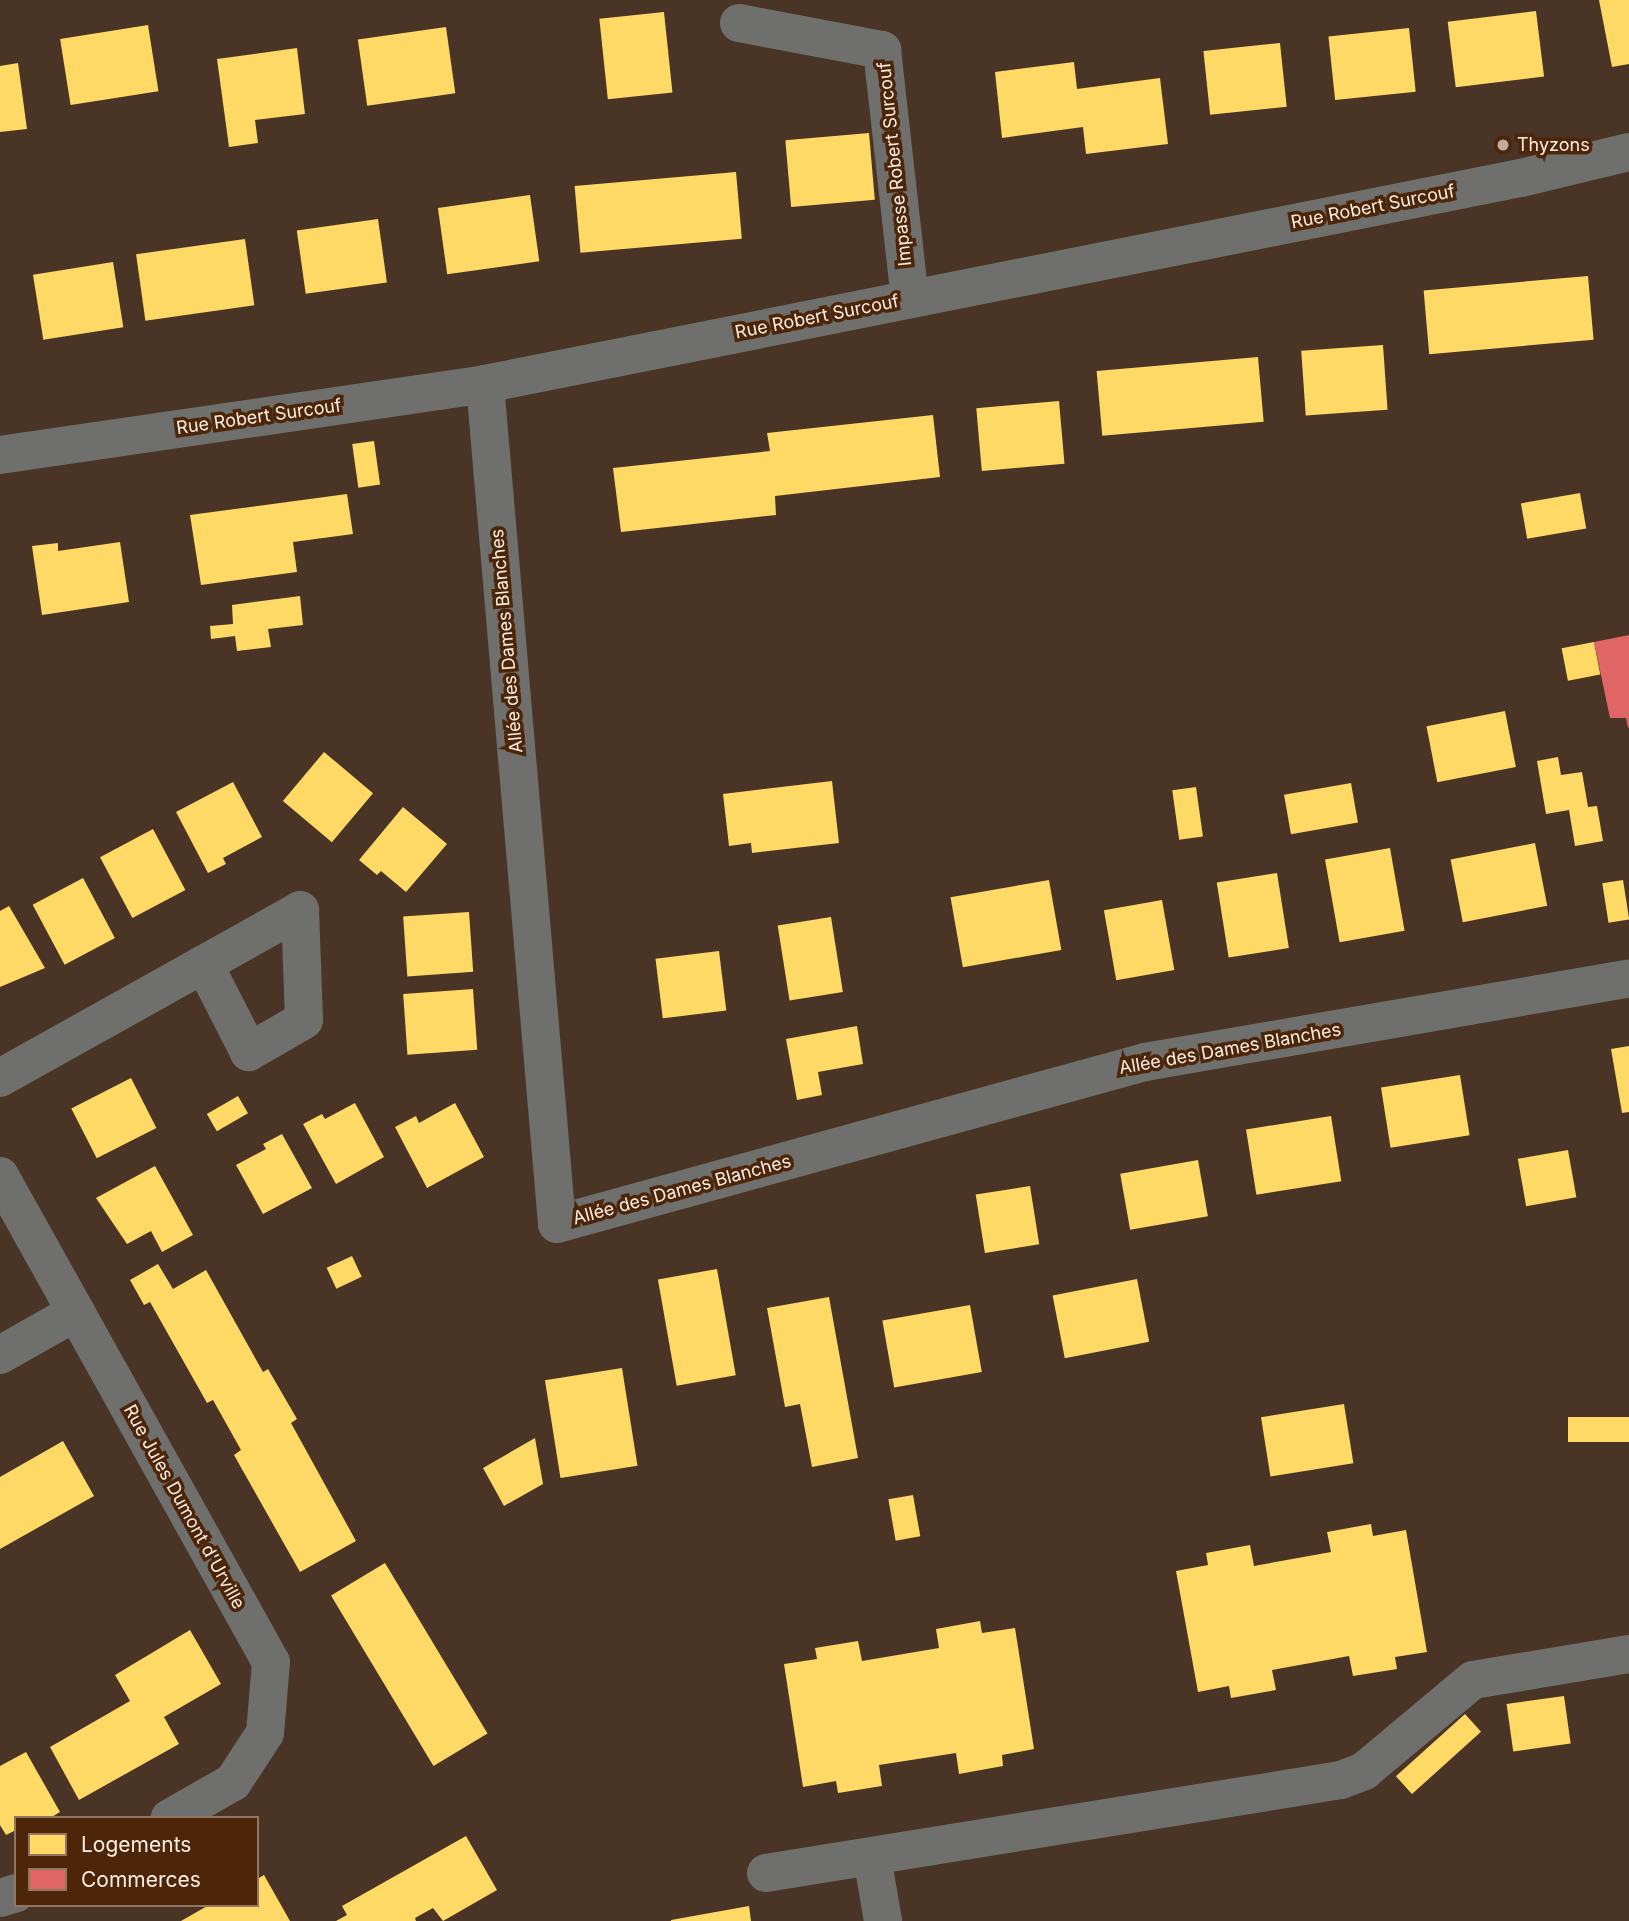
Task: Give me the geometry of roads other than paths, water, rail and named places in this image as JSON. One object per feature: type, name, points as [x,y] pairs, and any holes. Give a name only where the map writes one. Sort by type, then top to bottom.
[{"type":"street","name":"Impasse Robert Surcouf","points":[[739,23],[883,50],[910,298]]},
{"type":"street","name":"Rue Robert Surcouf","points":[[0,455],[485,384],[1521,178],[1629,152]]},
{"type":"street","name":"Allée des Dames Blanches","points":[[485,384],[557,1224],[1145,1062],[1629,978]]},
{"type":"street","points":[[0,1078],[204,964]]},
{"type":"street","name":"Rue Jules Dumont d'Urville","points":[[0,1176],[271,1662],[265,1732],[233,1782],[174,1816]]},
{"type":"street","points":[[0,1354],[76,1312]]},
{"type":"street","points":[[766,1874],[1341,1780],[1374,1764],[1473,1680],[1629,1654]]},
{"type":"street","points":[[872,1857],[883,1921]]},
{"type":"place","name":"Thyzons","points":[[1503,145]]}]
